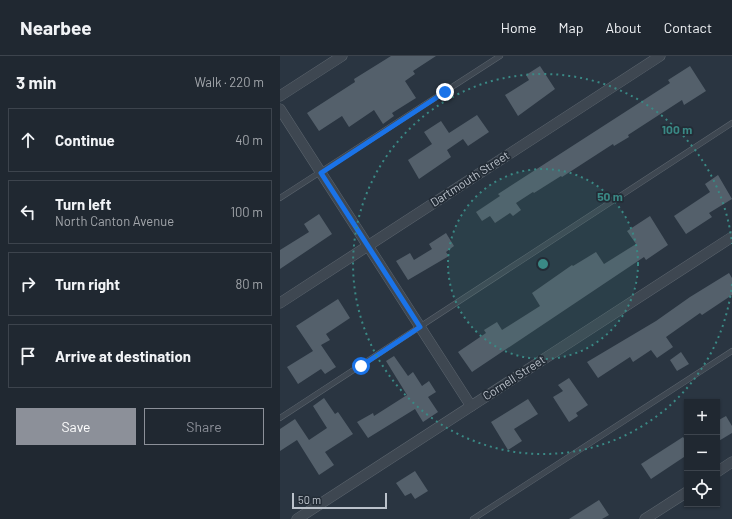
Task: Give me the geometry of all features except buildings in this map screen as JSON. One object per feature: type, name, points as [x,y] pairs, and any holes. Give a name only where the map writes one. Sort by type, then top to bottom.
[{"type":"street","points":[[280,96],[342,56]]},
{"type":"street","name":"Dartmouth Street","points":[[280,303],[660,56]]},
{"type":"street","points":[[280,109],[471,406]]},
{"type":"street","name":"Cornell Street","points":[[297,519],[732,237]]},
{"type":"street","points":[[718,471],[732,462]]},
{"type":"street","points":[[645,519],[684,494]]},
{"type":"lane","points":[[280,198],[321,173],[500,56]]},
{"type":"lane","points":[[280,418],[732,123]]},
{"type":"lane","points":[[473,519],[732,350]]},
{"type":"route","points":[[361,366],[420,327],[321,173],[445,92]]}]
